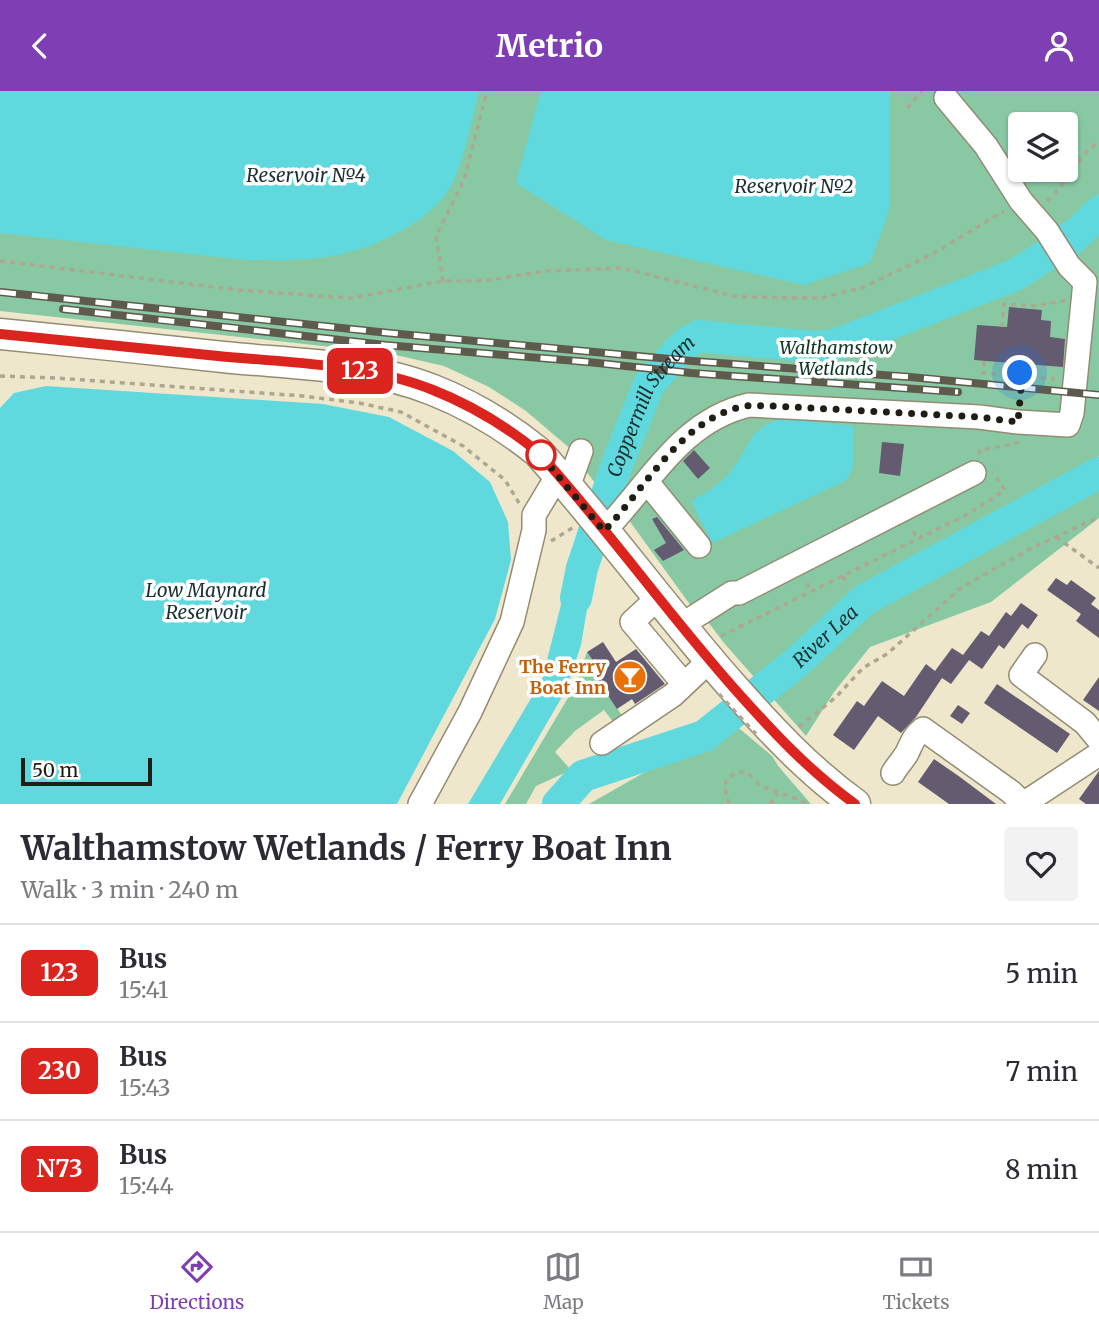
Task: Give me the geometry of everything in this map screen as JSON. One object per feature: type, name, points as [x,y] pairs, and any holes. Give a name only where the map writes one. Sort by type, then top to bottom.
[{"type":"main road","points":[[0,334],[348,369],[434,390],[474,410],[538,452],[570,490],[614,531],[680,626],[714,649],[725,689],[761,729],[855,804]]},
{"type":"street","points":[[614,531],[647,482],[680,442],[718,415],[748,405],[979,417],[1068,425],[1072,413],[1081,312],[1092,286],[1069,266],[986,146],[946,98]]},
{"type":"street","points":[[420,804],[470,712],[512,622],[534,530],[534,515],[570,490],[582,451]]},
{"type":"street","points":[[680,626],[718,603],[720,599],[732,593],[739,593],[974,473]]},
{"type":"street","points":[[647,482],[699,546]]},
{"type":"street","points":[[658,598],[632,622],[684,684]]},
{"type":"street","points":[[602,743],[673,695],[714,649]]},
{"type":"street","points":[[1035,655],[1021,675],[1085,723],[1099,740]]},
{"type":"street","points":[[893,773],[909,751],[915,735],[923,729],[1027,802],[1099,754]]},
{"type":"path","points":[[443,281],[436,236],[464,180],[487,91]]},
{"type":"path","points":[[907,108],[922,91]]},
{"type":"path","points":[[0,261],[239,290],[351,298],[443,281],[483,281],[546,271],[621,268],[738,297],[821,298],[864,287],[1060,189],[1087,150],[1099,141]]},
{"type":"path","points":[[1002,327],[1004,304],[1036,307],[1080,297],[1092,286]]},
{"type":"path","points":[[984,361],[983,373],[1021,374],[1075,381]]},
{"type":"path","points":[[1018,422],[1021,364]]},
{"type":"path","points":[[0,376],[129,382],[303,396],[359,403],[401,412],[458,442],[506,480],[534,530]]},
{"type":"path","points":[[714,649],[811,591],[918,540],[1005,491]]},
{"type":"path","points":[[795,731],[836,697],[863,668],[887,654],[962,587],[1030,549],[1099,517]]},
{"type":"path","points":[[913,531],[918,540]]},
{"type":"path","points":[[1056,537],[1099,568]]},
{"type":"path","points":[[843,576],[847,586]]},
{"type":"path","points":[[807,583],[811,591]]},
{"type":"path","points":[[725,689],[761,729]]},
{"type":"path","points":[[729,804],[725,789],[726,779],[735,773],[743,772],[751,775],[757,783],[778,793],[797,797],[806,804]]},
{"type":"path","points":[[769,804],[778,793]]},
{"type":"green space","name":"Walthamstow Wetlands","points":[[0,91],[1099,91],[1099,456],[1090,464],[1099,474],[1099,518],[991,602],[870,647],[834,692],[806,736],[702,614],[691,606],[623,512],[611,504],[573,451],[526,411],[489,387],[444,366],[387,353],[0,311]]},
{"type":"green space","points":[[587,652],[603,675],[597,679],[623,717],[614,723],[604,710],[575,731],[555,752],[571,770],[536,786],[526,804],[505,804],[575,686]]},
{"type":"green space","points":[[734,724],[772,756],[811,804],[589,804],[682,751]]},
{"type":"water","name":"Reservoir №4","points":[[0,91],[479,91],[457,173],[439,202],[423,217],[390,237],[351,252],[312,259],[246,260],[0,233]]},
{"type":"water","name":"Reservoir №2","points":[[541,91],[890,91],[889,211],[870,263],[804,285],[606,240],[516,183]]},
{"type":"water","points":[[1099,193],[1099,224],[1070,254],[1051,229],[1084,212]]},
{"type":"water","name":"Low Maynard Reservoir","points":[[46,386],[323,404],[389,417],[453,451],[490,482],[508,522],[511,560],[495,619],[397,804],[0,804],[0,408],[14,393]]},
{"type":"water","points":[[782,418],[853,426],[853,467],[847,480],[712,543],[691,501],[726,477],[755,434]]},
{"type":"water","points":[[574,553],[595,562],[581,645],[566,690],[500,804],[468,804],[542,680]]},
{"type":"building","points":[[1009,307],[1042,310],[1041,320],[1051,321],[1050,337],[1065,339],[1063,367],[974,360],[977,325],[1007,327]]},
{"type":"building","points":[[882,442],[904,444],[900,476],[879,473]]},
{"type":"building","points":[[694,450],[710,468],[698,479],[683,461]]},
{"type":"building","points":[[657,517],[684,550],[663,561],[654,550],[666,543],[652,519]]},
{"type":"building","points":[[1056,578],[1067,585],[1071,580],[1096,598],[1091,604],[1099,610],[1099,638],[1076,621],[1081,614],[1047,590]]},
{"type":"building","points":[[1021,603],[1038,615],[1028,629],[1022,624],[1004,649],[999,645],[982,669],[969,660],[951,684],[942,678],[916,717],[901,733],[878,716],[854,750],[833,735],[857,701],[864,706],[882,681],[904,696],[926,664],[935,671],[952,648],[963,655],[981,631],[989,636],[1006,612],[1011,616]]},
{"type":"building","name":"The Ferry Boat Inn","points":[[603,642],[616,662],[636,649],[665,684],[635,704],[632,699],[617,709],[597,679],[603,675],[587,652]]},
{"type":"building","points":[[1099,677],[1099,711],[1083,700]]},
{"type":"building","points":[[997,684],[1070,734],[1057,753],[984,703]]},
{"type":"building","points":[[958,705],[970,713],[962,724],[950,716]]},
{"type":"building","points":[[934,759],[996,804],[949,804],[918,782]]},
{"type":"building","points":[[1099,771],[1099,804],[1086,804],[1079,799]]},
{"type":"waterway","name":"Coppermill Stream","points":[[576,598],[582,568],[616,467],[649,384],[688,342],[699,336],[814,347],[835,345],[1015,275],[1072,239],[1099,212]]},
{"type":"waterway","name":"River Lea","points":[[558,804],[583,776],[704,736],[797,662],[864,600],[1099,473]]},
{"type":"railway","points":[[0,292],[389,333],[1099,395]]},
{"type":"railway","points":[[63,309],[385,345],[691,373],[958,392]]},
{"type":"bus line","name":"123","points":[[0,334],[348,369],[434,390],[495,421],[538,452],[709,661],[781,741],[821,778],[855,804]]},
{"type":"place","name":"The Ferry Boat Inn","points":[[630,677]]},
{"type":"route","points":[[541,455],[538,452],[604,531],[623,512],[680,442],[718,415],[732,409],[748,405],[773,406],[979,417],[1018,422],[1022,376],[1020,373]]}]
